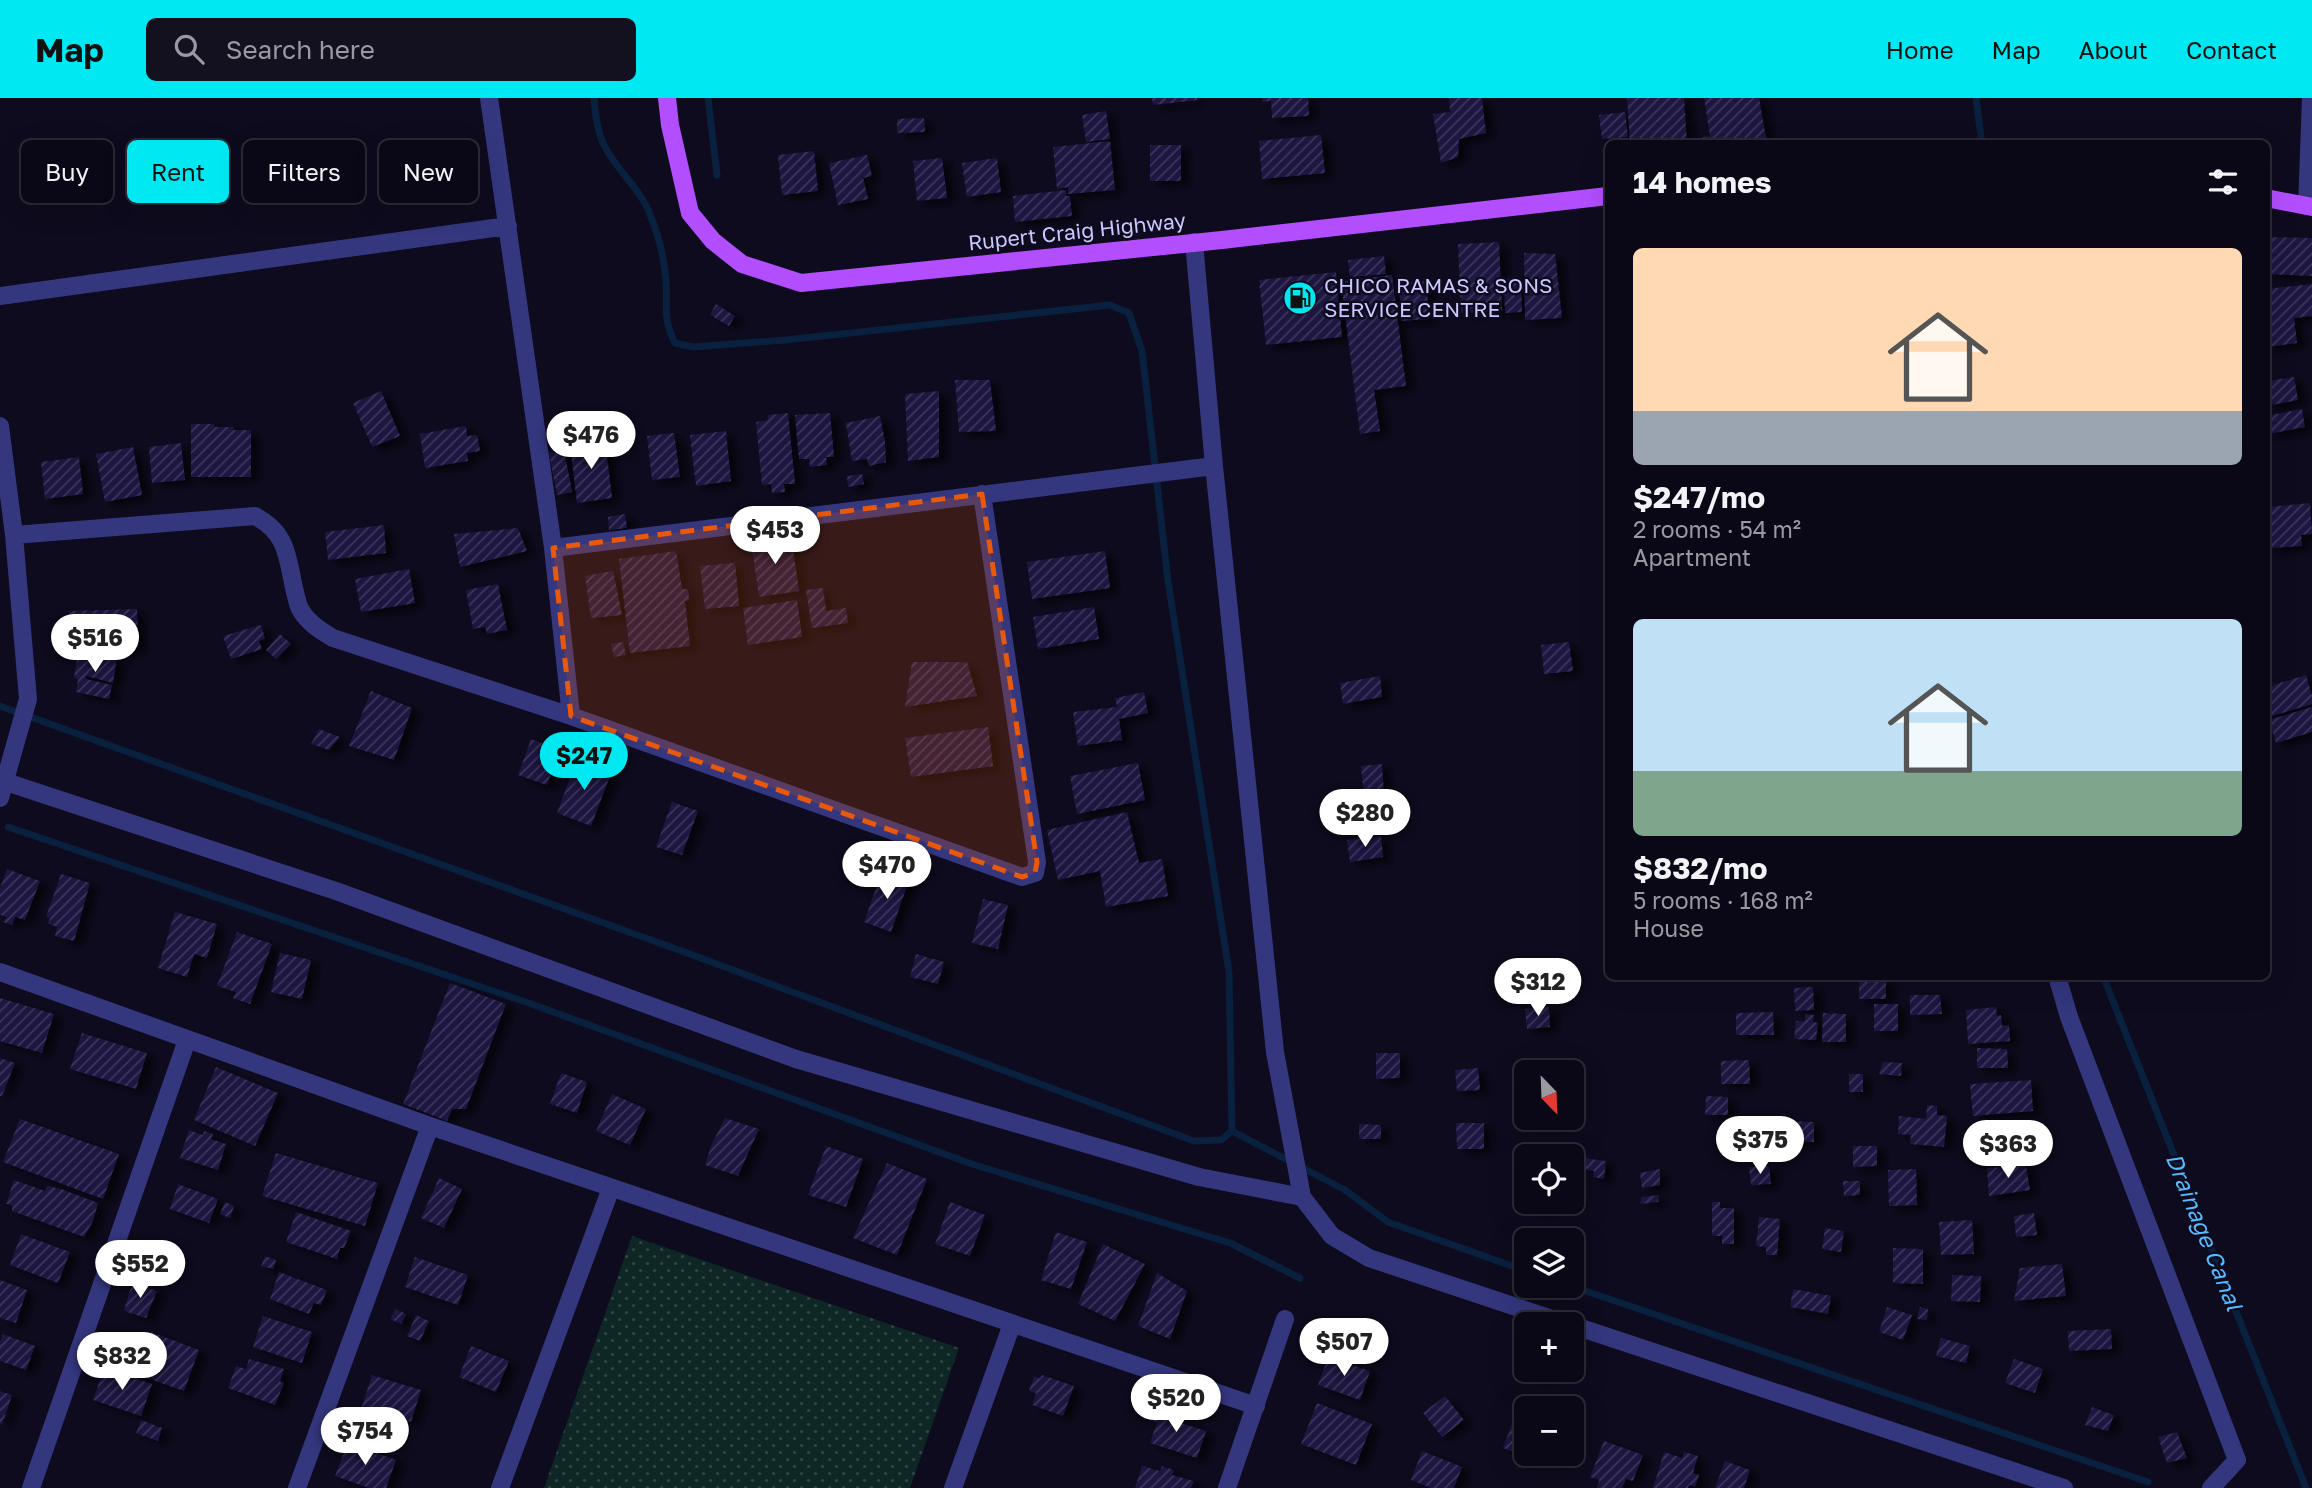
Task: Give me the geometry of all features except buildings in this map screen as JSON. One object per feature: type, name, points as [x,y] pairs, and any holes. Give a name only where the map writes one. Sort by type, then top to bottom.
[{"type":"main road","name":"Rupert Craig Highway","points":[[667,98],[670,125],[690,213],[713,241],[742,264],[801,283],[1605,196]]},
{"type":"main road","points":[[2270,199],[2309,207]]},
{"type":"street","points":[[489,98],[553,548],[571,716]]},
{"type":"street","points":[[2309,207],[2311,98]]},
{"type":"street","points":[[0,296],[508,226]]},
{"type":"street","points":[[1194,242],[1214,466],[1275,1052],[1302,1197],[1332,1236],[1370,1258],[1532,1312]]},
{"type":"street","points":[[0,426],[14,535],[28,699],[3,790],[336,891],[796,1059],[1199,1177],[1302,1197]]},
{"type":"street","points":[[553,548],[1214,466]]},
{"type":"street","points":[[14,535],[255,516],[272,525],[281,538],[299,608],[312,625],[332,638],[571,716],[1022,877],[1035,873],[1037,862],[982,494]]},
{"type":"street","points":[[0,972],[430,1126],[1256,1406]]},
{"type":"street","points":[[2058,980],[2068,1017],[2237,1460],[2211,1488]]},
{"type":"street","points":[[31,1488],[187,1041]]},
{"type":"street","points":[[297,1488],[430,1126]]},
{"type":"street","points":[[500,1488],[611,1188]]},
{"type":"street","points":[[1227,1488],[1285,1318]]},
{"type":"street","points":[[953,1488],[1012,1324]]},
{"type":"street","points":[[1584,1329],[2064,1488]]},
{"type":"highlighted area","points":[[982,494],[1037,862],[1035,873],[1022,877],[571,716],[553,548]]},
{"type":"green space","points":[[632,1236],[959,1348],[910,1488],[544,1488]]},
{"type":"waterway","points":[[0,706],[690,954],[1194,1141],[1221,1140],[1232,1131],[1229,972],[1168,581],[1142,351],[1129,313],[1110,305],[785,340],[693,347],[675,343],[667,319],[665,272],[655,228],[645,203],[604,145],[598,128],[594,98]]},
{"type":"waterway","points":[[708,98],[717,175]]},
{"type":"waterway","name":"Drainage Canal","points":[[1976,98],[1981,140]]},
{"type":"waterway","points":[[8,827],[523,1001],[972,1164],[1230,1243],[1300,1278]]},
{"type":"waterway","name":"Drainage Canal","points":[[2105,980],[2306,1488]]},
{"type":"waterway","points":[[1232,1131],[1345,1190],[1388,1222],[1514,1267]]},
{"type":"waterway","points":[[1584,1290],[2148,1482]]},
{"type":"place","name":"CHICO RAMAS & SONS SERVICE CENTRE","points":[[1300,298]]}]
